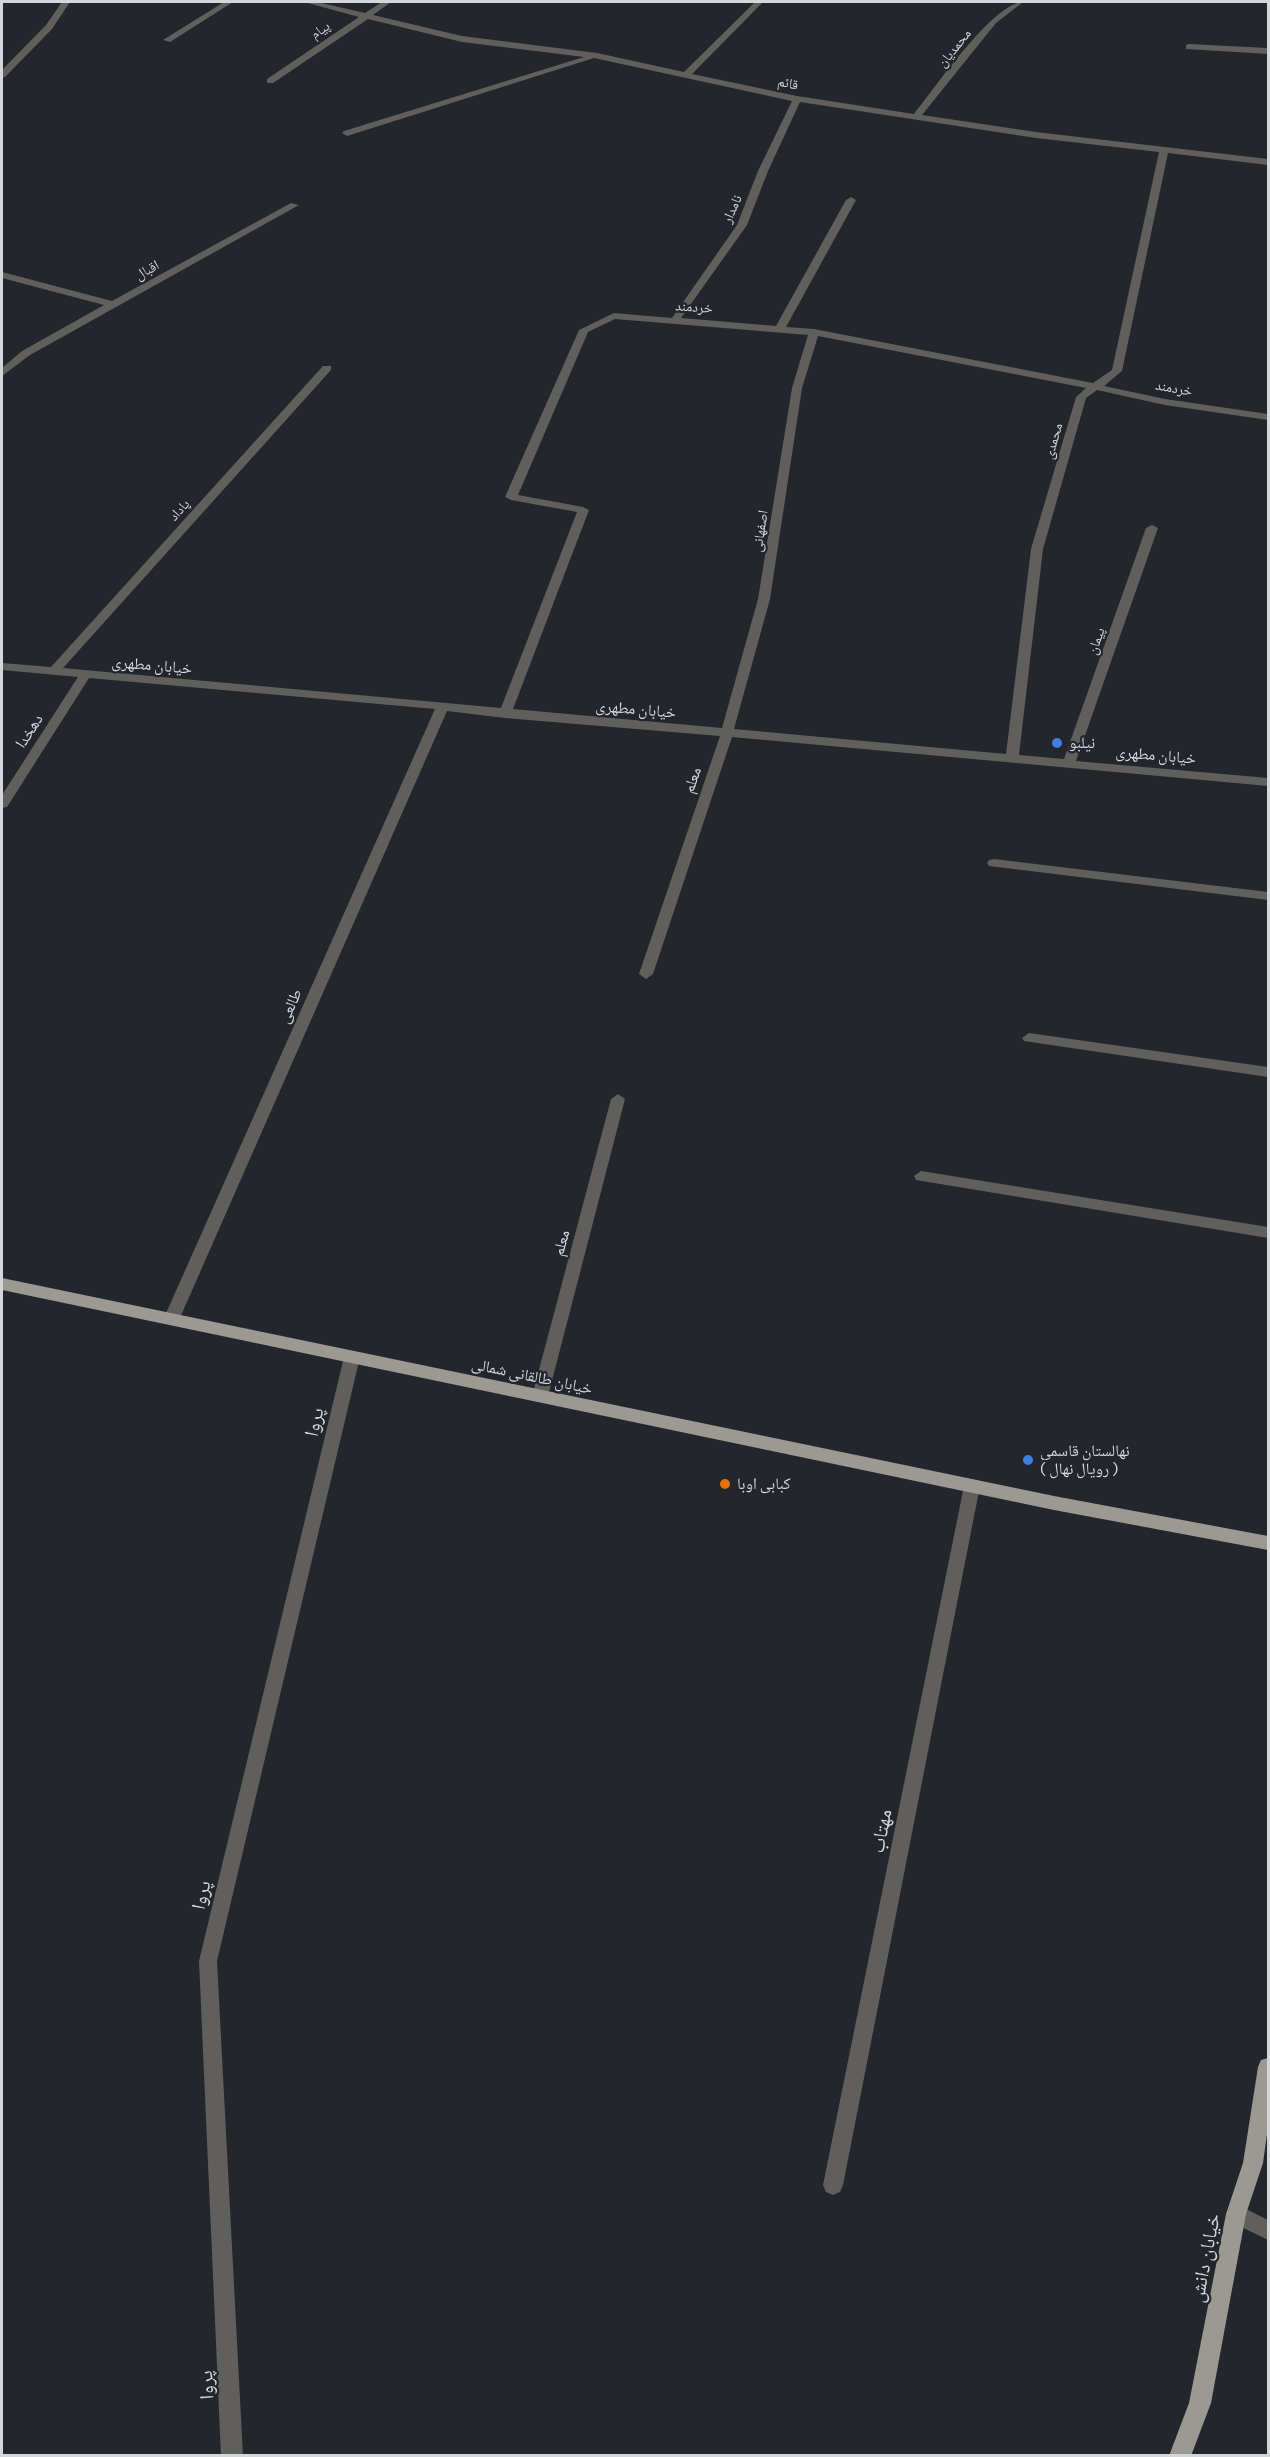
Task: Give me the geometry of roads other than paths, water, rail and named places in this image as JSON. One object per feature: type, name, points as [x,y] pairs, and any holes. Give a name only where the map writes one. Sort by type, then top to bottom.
[{"type":"main road","name":"خیابان طالقانی شمالی","points":[[2,1284],[1054,1503],[1269,1543]]},
{"type":"main road","name":"خیابان دانش","points":[[1180,2456],[1200,2403],[1236,2214],[1253,2163],[1269,2067]]},
{"type":"street","points":[[2,75],[49,27],[66,2]]},
{"type":"street","points":[[167,40],[229,2]]},
{"type":"street","name":"قائم","points":[[308,2],[462,39],[597,56],[798,99],[1164,152],[1269,162]]},
{"type":"street","name":"پیام","points":[[270,81],[363,16],[387,2]]},
{"type":"street","points":[[686,75],[759,2]]},
{"type":"street","name":"محمدیان","points":[[916,117],[993,21],[1019,2]]},
{"type":"street","points":[[1189,47],[1269,51]]},
{"type":"street","points":[[347,133],[597,56]]},
{"type":"street","name":"نامدار","points":[[675,320],[742,225],[763,171],[798,99]]},
{"type":"street","name":"محمدی","points":[[1012,759],[1037,549],[1081,397],[1117,371],[1164,152]]},
{"type":"street","points":[[781,327],[851,200]]},
{"type":"street","name":"اقبال","points":[[2,373],[26,353],[294,205]]},
{"type":"street","points":[[2,275],[113,304]]},
{"type":"street","name":"خردمند","points":[[505,714],[583,510],[511,497],[584,330],[614,316],[781,327],[814,332],[1165,402],[1269,417]]},
{"type":"street","name":"اصفهانی","points":[[727,733],[764,598],[797,388],[814,332]]},
{"type":"street","name":"پاداد","points":[[53,672],[327,368]]},
{"type":"street","name":"پیمان","points":[[1069,763],[1152,528]]},
{"type":"street","name":"خیابان مطهری","points":[[2,666],[84,676],[1269,782]]},
{"type":"street","name":"دهخدا","points":[[2,804],[84,676]]},
{"type":"street","name":"طالعی","points":[[171,1320],[441,708]]},
{"type":"street","name":"معلم","points":[[646,974],[727,733]]},
{"type":"street","points":[[994,864],[1269,896]]},
{"type":"street","points":[[1029,1038],[1269,1072]]},
{"type":"street","name":"معلم","points":[[540,1396],[618,1099]]},
{"type":"street","points":[[921,1176],[1269,1233]]},
{"type":"street","name":"پروا","points":[[232,2456],[208,1961],[352,1357]]},
{"type":"street","name":"مهتاب","points":[[833,2185],[972,1486]]},
{"type":"street","points":[[1236,2214],[1269,2230]]},
{"type":"place","name":"نیلبو","points":[[1057,743]]},
{"type":"place","name":"نهالستان قاسمی ( رویال نهال )","points":[[1028,1460]]},
{"type":"place","name":"کبابی اوبا","points":[[725,1484]]}]
